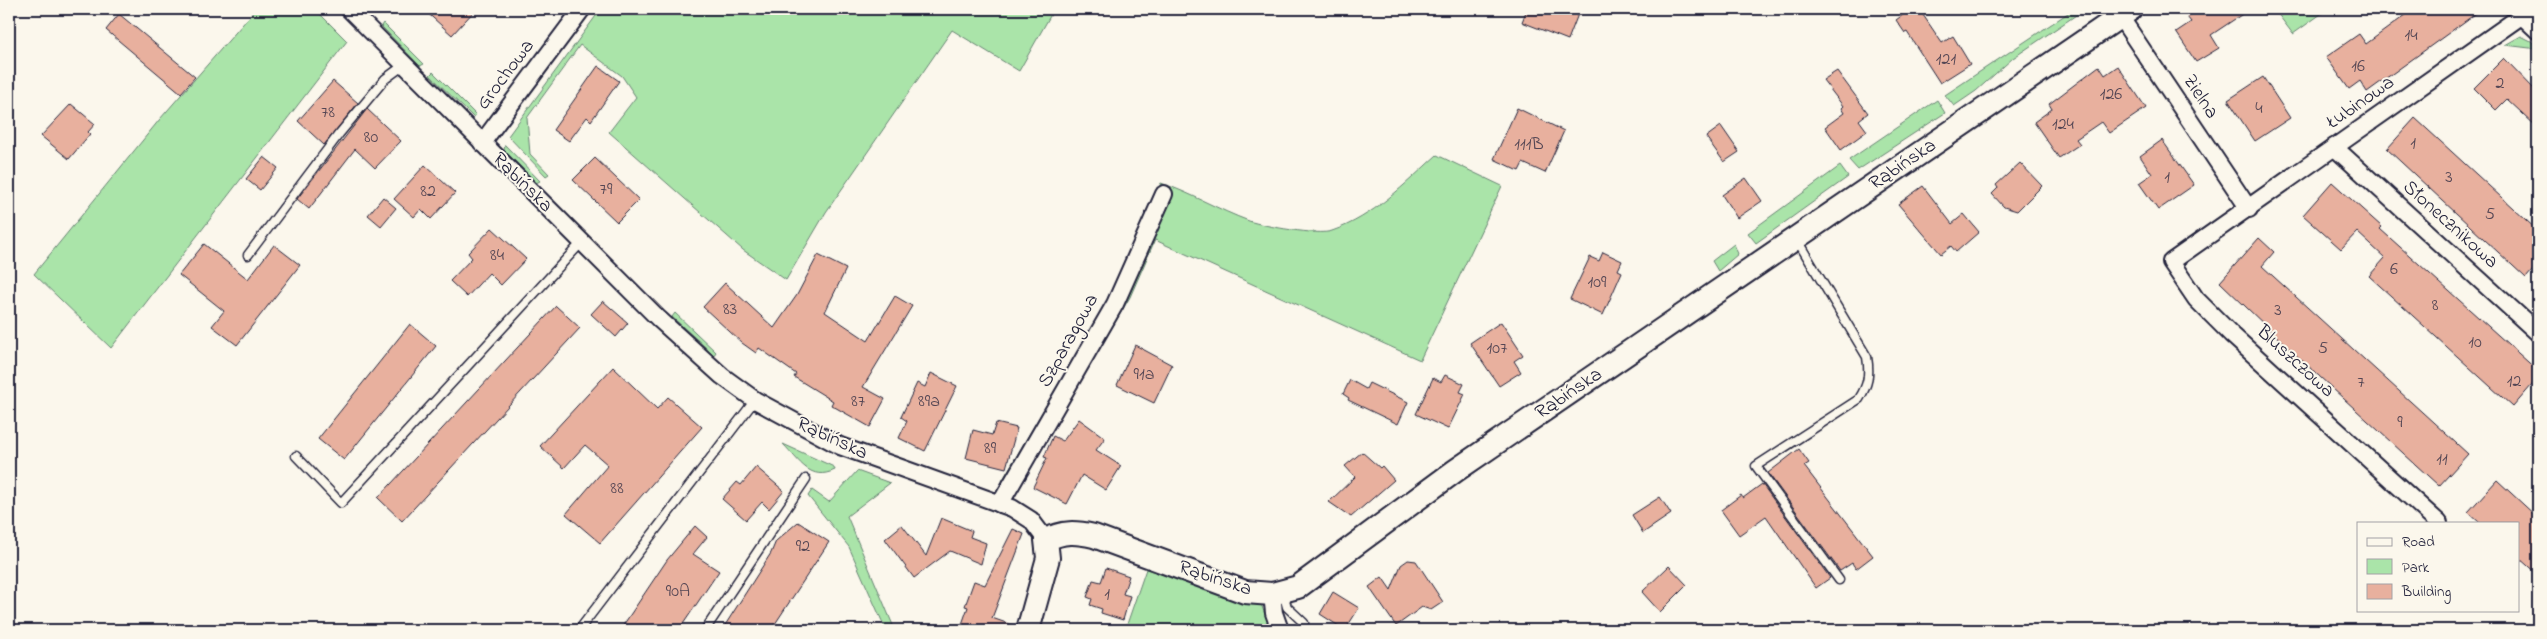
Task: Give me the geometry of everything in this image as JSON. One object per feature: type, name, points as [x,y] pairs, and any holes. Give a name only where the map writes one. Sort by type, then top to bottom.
[{"type":"street","name":"Rąbińska","points":[[348,9],[691,350],[755,400],[840,446],[1024,514],[1038,527],[1046,540],[1058,534],[1068,532],[1094,536],[1245,592],[1278,594],[1298,587],[1313,577],[1412,501],[1796,238],[2122,11]]},
{"type":"street","name":"Grochowa","points":[[482,143],[582,9]]},
{"type":"street","name":"Zielna","points":[[2122,11],[2249,209]]},
{"type":"street","name":"Łubinowa","points":[[2215,232],[2527,12]]},
{"type":"street","points":[[2527,12],[2538,31]]},
{"type":"street","name":"Słonecznikowa","points":[[2334,148],[2538,333]]},
{"type":"street","name":"Szparagowa","points":[[1000,504],[1115,304],[1164,194]]},
{"type":"street","name":"Bluszczowa","points":[[2215,232],[2171,262],[2196,299],[2437,522]]},
{"type":"street","points":[[1028,630],[1048,558],[1046,540]]},
{"type":"street","points":[[1278,594],[1274,613],[1280,630]]},
{"type":"lane","points":[[248,255],[338,134],[386,79],[404,65]]},
{"type":"lane","points":[[1796,238],[1867,357],[1870,374],[1866,389],[1858,399],[1756,466],[1839,580]]},
{"type":"lane","points":[[296,456],[341,503],[582,242]]},
{"type":"lane","points":[[579,630],[755,400]]},
{"type":"lane","points":[[704,630],[806,479]]},
{"type":"lane","points":[[1278,594],[1287,607],[1304,623]]},
{"type":"green space","points":[[256,9],[315,9],[347,41],[111,348],[34,274],[160,119]]},
{"type":"green space","points":[[601,9],[1054,9],[1019,71],[952,30],[826,212],[786,280],[743,250],[609,132],[636,97],[622,76],[580,45],[527,118],[530,154],[549,174],[546,176],[508,136]]},
{"type":"green space","points":[[2074,9],[2085,9],[2013,58],[1976,91],[1954,106],[1945,95]]},
{"type":"green space","points":[[2274,9],[2328,9],[2293,34]]},
{"type":"green space","points":[[383,23],[424,64],[420,66],[381,26]]},
{"type":"green space","points":[[2521,36],[2531,41],[2538,49],[2505,45]]},
{"type":"green space","points":[[433,72],[476,115],[473,117],[430,75]]},
{"type":"green space","points":[[1937,100],[1945,113],[1858,170],[1849,160]]},
{"type":"green space","points":[[505,145],[540,181],[536,183],[504,150]]},
{"type":"green space","points":[[1437,155],[1502,186],[1420,360],[1155,240],[1130,297],[1018,487],[1002,481],[1112,292],[1161,183],[1249,221],[1291,230],[1325,232],[1347,225],[1375,208],[1401,188]]},
{"type":"green space","points":[[1840,166],[1848,177],[1756,243],[1748,233]]},
{"type":"green space","points":[[1734,244],[1738,254],[1718,271],[1712,261]]},
{"type":"green space","points":[[675,313],[716,352],[714,355],[672,317]]},
{"type":"green space","points":[[783,444],[834,467],[835,470],[826,473],[812,472],[800,463]]},
{"type":"green space","points":[[857,471],[890,483],[847,516],[895,630],[886,630],[849,547],[808,496],[812,490],[829,502]]},
{"type":"green space","points":[[1146,569],[1241,600],[1261,604],[1271,630],[1125,630]]},
{"type":"building","points":[[423,9],[476,9],[452,35]]},
{"type":"building","points":[[1527,9],[1580,9],[1568,40],[1522,22]]},
{"type":"building","points":[[1911,9],[1919,9],[1942,43],[1953,36],[1970,64],[1940,83],[1907,32],[1905,33],[1896,20]]},
{"type":"building","points":[[2200,9],[2250,9],[2211,35],[2219,48],[2196,62],[2176,32],[2191,22],[2187,17]]},
{"type":"building","points":[[2414,9],[2482,9],[2367,92],[2360,81],[2349,89],[2326,57],[2359,34],[2366,44]]},
{"type":"building","points":[[119,14],[195,77],[181,93],[106,30]]},
{"type":"building","points":[[2504,58],[2538,93],[2538,128],[2507,99],[2496,110],[2474,88]]},
{"type":"building","points":[[598,66],[619,81],[591,121],[587,117],[569,141],[553,130]]},
{"type":"building","points":[[2099,66],[2105,75],[2118,66],[2146,108],[2109,133],[2101,122],[2076,139],[2080,144],[2059,158],[2034,122],[2052,109],[2049,104]]},
{"type":"building","points":[[1837,71],[1868,113],[1859,120],[1867,131],[1841,150],[1825,127],[1844,113],[1841,108],[1843,106],[1823,80]]},
{"type":"building","points":[[2263,77],[2290,118],[2255,141],[2228,100]]},
{"type":"building","points":[[333,81],[358,103],[324,145],[298,121]]},
{"type":"building","points":[[71,104],[95,124],[88,132],[90,134],[69,159],[41,136]]},
{"type":"building","points":[[1517,108],[1564,131],[1545,173],[1523,163],[1519,171],[1494,159]]},
{"type":"building","points":[[367,109],[401,141],[375,168],[355,149],[309,209],[297,199]]},
{"type":"building","points":[[2415,118],[2538,231],[2538,264],[2526,278],[2387,149]]},
{"type":"building","points":[[1721,126],[1739,152],[1724,162],[1706,137]]},
{"type":"building","points":[[2162,140],[2194,185],[2158,210],[2139,183],[2152,174],[2140,156]]},
{"type":"building","points":[[264,157],[278,168],[260,190],[246,179]]},
{"type":"building","points":[[595,158],[639,200],[617,222],[573,180]]},
{"type":"building","points":[[2020,163],[2042,186],[2017,211],[2004,207],[1992,194],[1998,188],[1996,185]]},
{"type":"building","points":[[425,165],[455,193],[431,219],[421,209],[414,217],[394,199]]},
{"type":"building","points":[[1746,178],[1762,201],[1737,218],[1722,195]]},
{"type":"building","points":[[2332,182],[2382,227],[2380,229],[2538,371],[2538,378],[2513,407],[2369,276],[2385,258],[2357,232],[2341,249],[2303,215]]},
{"type":"building","points":[[1923,186],[1952,224],[1964,214],[1979,232],[1956,252],[1951,246],[1941,254],[1898,204]]},
{"type":"building","points":[[383,197],[396,208],[381,226],[368,215]]},
{"type":"building","points":[[492,228],[526,259],[501,285],[489,273],[467,297],[450,281],[472,258],[468,253]]},
{"type":"building","points":[[2259,238],[2274,252],[2262,266],[2468,454],[2439,486],[2296,355],[2220,282]]},
{"type":"building","points":[[204,244],[248,279],[274,245],[300,265],[237,345],[212,326],[224,311],[179,275]]},
{"type":"building","points":[[1603,252],[1622,261],[1618,270],[1622,272],[1603,315],[1570,299],[1590,257],[1599,261]]},
{"type":"building","points":[[818,255],[846,269],[825,312],[868,341],[895,296],[912,306],[863,387],[885,399],[870,427],[831,405],[833,401],[794,377],[796,374],[759,348],[756,353],[742,343],[703,307],[725,283],[774,328],[797,295]]},
{"type":"building","points":[[603,301],[628,323],[616,337],[591,314]]},
{"type":"building","points":[[556,306],[580,328],[402,521],[378,498]]},
{"type":"building","points":[[1501,322],[1523,355],[1514,361],[1521,372],[1499,386],[1470,343]]},
{"type":"building","points":[[410,324],[436,346],[344,460],[318,439]]},
{"type":"building","points":[[1135,345],[1172,365],[1154,403],[1117,385]]},
{"type":"building","points":[[613,367],[657,409],[668,397],[702,427],[600,543],[566,514],[608,465],[585,445],[564,468],[540,446]]},
{"type":"building","points":[[931,373],[957,386],[925,451],[899,438],[907,421],[901,417],[917,383],[925,387]]},
{"type":"building","points":[[1445,375],[1464,384],[1460,392],[1465,394],[1448,429],[1416,414],[1433,378],[1441,382]]},
{"type":"building","points":[[1350,380],[1366,389],[1369,383],[1408,402],[1398,424],[1348,400],[1349,398],[1343,394]]},
{"type":"building","points":[[1079,419],[1105,438],[1096,450],[1121,466],[1106,490],[1082,475],[1067,504],[1033,487],[1047,458],[1044,457],[1053,436],[1063,441]]},
{"type":"building","points":[[996,423],[1017,428],[1006,468],[966,458],[973,430],[992,435]]},
{"type":"building","points":[[1799,449],[1809,463],[1804,466],[1873,556],[1856,569],[1852,563],[1840,571],[1768,473]]},
{"type":"building","points":[[1362,452],[1380,468],[1382,466],[1394,480],[1351,517],[1329,502],[1355,477],[1345,466]]},
{"type":"building","points":[[756,467],[784,491],[769,509],[762,502],[746,520],[722,499],[737,482],[741,485]]},
{"type":"building","points":[[2497,480],[2538,518],[2538,575],[2520,559],[2520,522],[2479,522],[2468,512]]},
{"type":"building","points":[[1762,484],[1830,578],[1816,588],[1766,516],[1739,535],[1721,510],[1741,495],[1743,498]]},
{"type":"building","points":[[1660,497],[1671,514],[1643,533],[1632,515]]},
{"type":"building","points":[[941,518],[972,531],[970,537],[986,543],[981,564],[950,551],[914,578],[885,539],[902,525],[926,556]]},
{"type":"building","points":[[798,522],[829,542],[771,630],[722,630],[771,553],[776,541]]},
{"type":"building","points":[[695,526],[707,537],[693,554],[719,571],[679,630],[620,630],[667,560]]},
{"type":"building","points":[[1013,529],[1024,534],[992,618],[1015,626],[1015,630],[960,630],[968,607],[965,606],[974,581],[985,585]]},
{"type":"building","points":[[1408,560],[1416,561],[1443,602],[1431,610],[1422,607],[1396,626],[1369,587],[1382,577],[1391,590],[1401,565]]},
{"type":"building","points":[[1669,566],[1687,585],[1660,612],[1642,592]]},
{"type":"building","points":[[1106,568],[1129,576],[1123,594],[1130,596],[1123,620],[1101,613],[1102,609],[1090,605],[1092,599],[1087,597],[1093,580],[1101,582]]},
{"type":"building","points":[[1333,592],[1359,608],[1345,630],[1320,614]]}]
